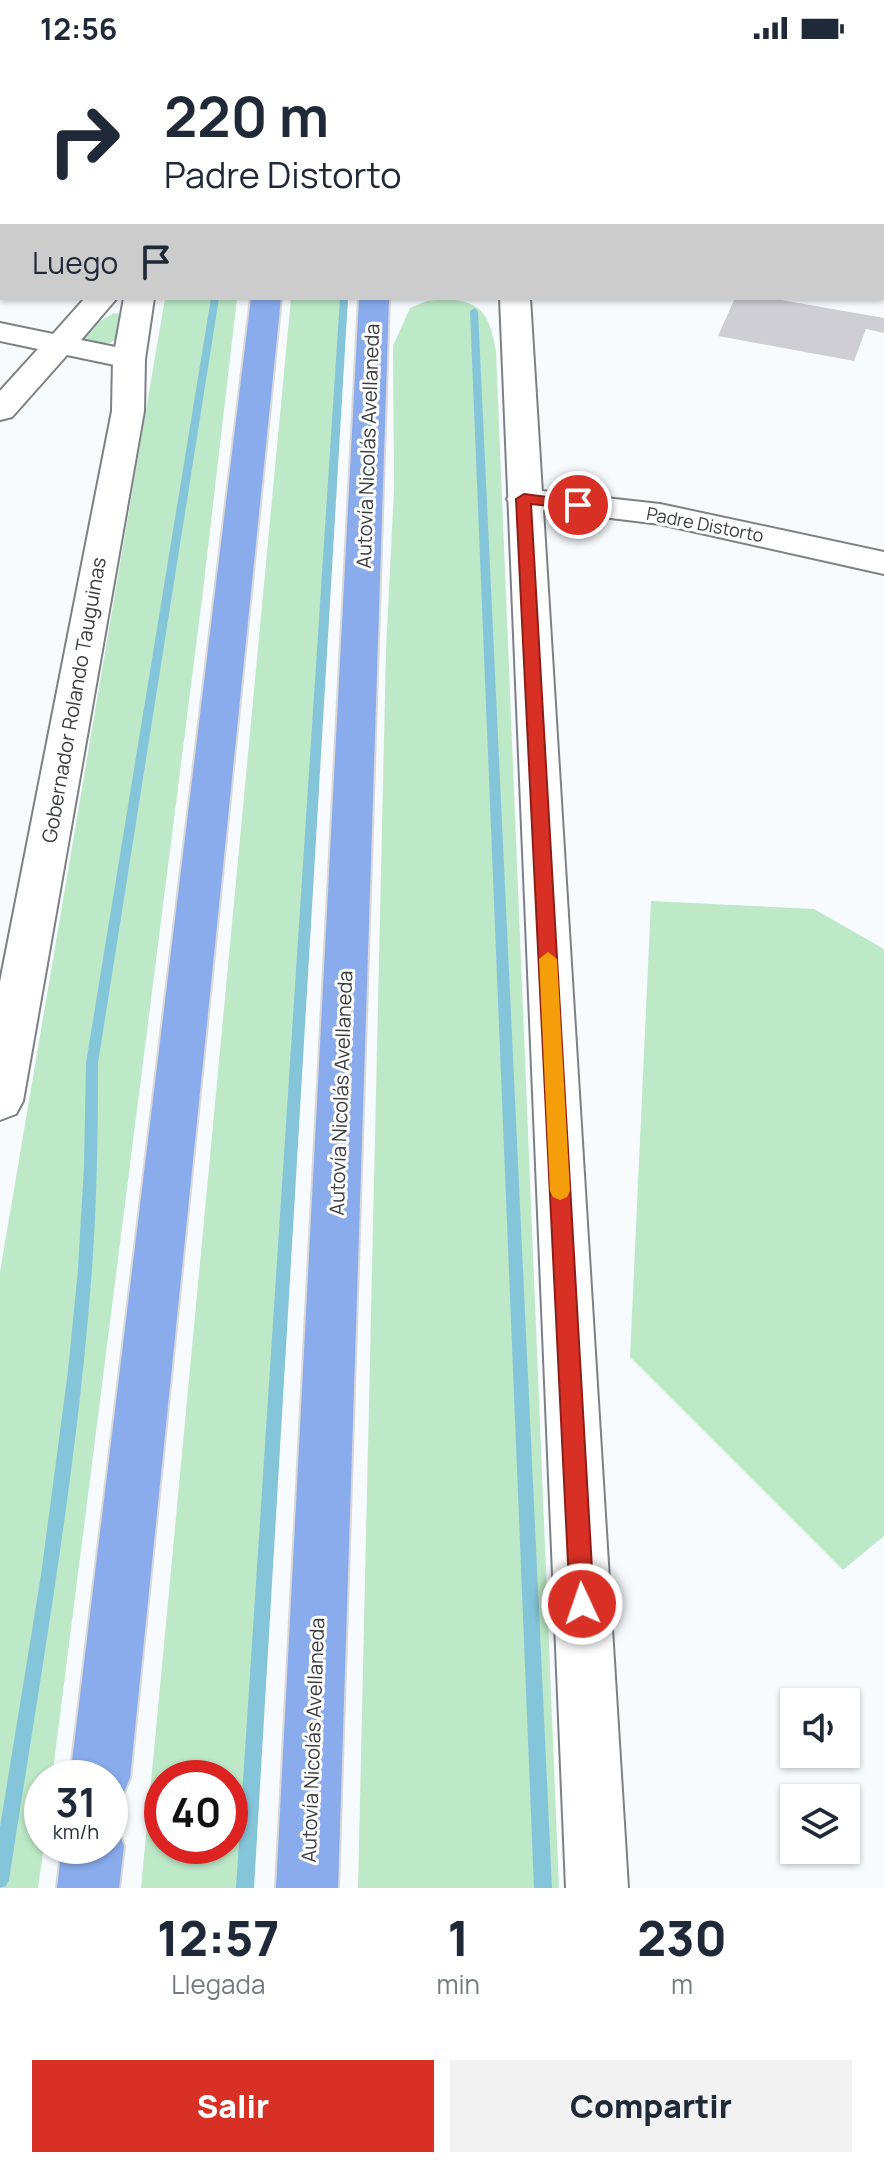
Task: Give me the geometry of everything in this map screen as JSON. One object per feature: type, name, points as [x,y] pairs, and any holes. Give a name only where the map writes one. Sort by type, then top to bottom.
[{"type":"highway","points":[[102,1760],[266,300]]},
{"type":"highway","name":"Autovía Nicolás Avellaneda","points":[[307,1888],[374,300]]},
{"type":"highway","points":[[88,1888],[91,1864]]},
{"type":"street","points":[[0,410],[100,300]]},
{"type":"street","name":"Gobernador Rolando Tauguinas","points":[[0,1101],[128,411],[129,359],[139,300]]},
{"type":"street","points":[[515,300],[597,1888]]},
{"type":"street","points":[[0,332],[129,359]]},
{"type":"street","name":"Padre Distorto","points":[[524,499],[660,514],[884,563]]},
{"type":"green space","points":[[165,300],[237,300],[203,591],[54,1760],[24,1760],[24,1864],[41,1864],[38,1888],[0,1888],[0,1272]]},
{"type":"green space","points":[[291,300],[347,300],[253,1888],[141,1888],[144,1856],[144,1864],[248,1864],[248,1760],[153,1760]]},
{"type":"green space","points":[[452,300],[477,307],[491,328],[496,351],[559,1888],[358,1888],[386,650],[394,489],[393,346],[410,308],[427,301]]},
{"type":"green space","points":[[114,313],[121,314],[116,340],[105,345],[83,338],[81,332]]},
{"type":"green space","points":[[651,901],[814,909],[884,949],[884,1536],[843,1570],[630,1357]]},
{"type":"building","points":[[734,300],[781,300],[884,318],[884,333],[866,329],[854,361],[718,336]]},
{"type":"waterway","points":[[0,1880],[48,1575],[75,1371],[91,1166],[92,1063],[215,300]]},
{"type":"waterway","points":[[245,1888],[344,300]]},
{"type":"waterway","points":[[474,311],[543,1888]]},
{"type":"slow traffic","points":[[548,959],[560,1191]]},
{"type":"route","points":[[578,505],[524,499],[582,1604]]}]
